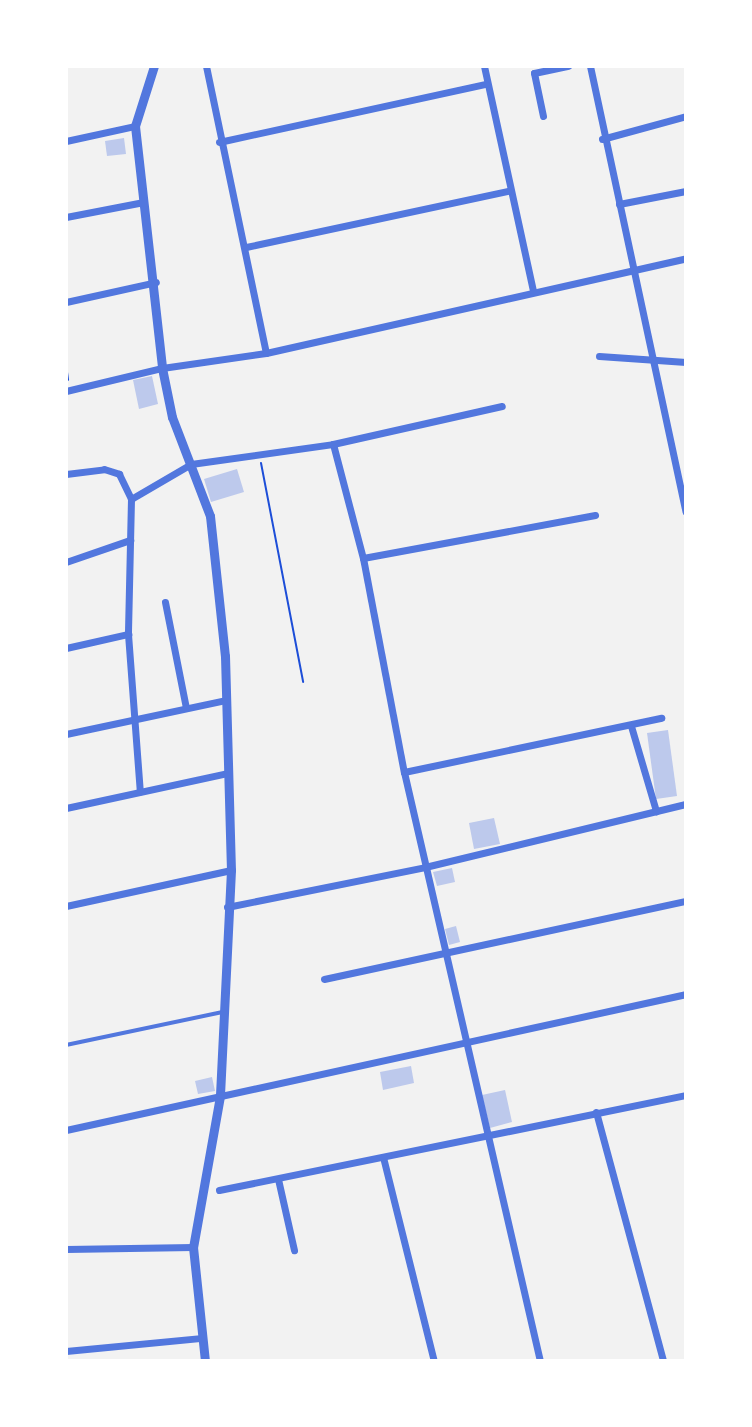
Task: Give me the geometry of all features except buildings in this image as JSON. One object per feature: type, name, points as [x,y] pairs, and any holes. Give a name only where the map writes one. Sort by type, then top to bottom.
[{"type":"street","points":[[154,66],[135,126],[156,282],[162,368],[172,417],[210,516],[226,700],[231,870],[220,1096],[193,1247],[205,1361]]},
{"type":"street","points":[[206,66],[219,142],[246,247],[266,353]]},
{"type":"street","points":[[484,66],[508,191],[533,290]]},
{"type":"street","points":[[543,116],[534,73],[568,66]]},
{"type":"street","points":[[590,66],[602,139],[634,270],[686,512]]},
{"type":"street","points":[[219,142],[486,84]]},
{"type":"street","points":[[602,139],[686,116]]},
{"type":"street","points":[[66,141],[135,126]]},
{"type":"street","points":[[246,247],[508,191]]},
{"type":"street","points":[[619,204],[686,191]]},
{"type":"street","points":[[66,217],[144,202]]},
{"type":"street","points":[[68,391],[162,368],[266,353],[533,290],[686,258]]},
{"type":"street","points":[[66,302],[156,282]]},
{"type":"street","points":[[599,356],[686,362]]},
{"type":"street","points":[[131,499],[191,464],[333,444],[502,406]]},
{"type":"street","points":[[333,444],[363,558],[404,772],[540,1361]]},
{"type":"street","points":[[66,474],[104,469],[119,474],[131,499],[128,634],[140,792]]},
{"type":"street","points":[[363,558],[595,515]]},
{"type":"street","points":[[66,562],[130,540]]},
{"type":"street","points":[[165,602],[186,708]]},
{"type":"street","points":[[66,648],[128,634]]},
{"type":"street","points":[[66,734],[226,700]]},
{"type":"street","points":[[404,772],[661,718]]},
{"type":"street","points":[[631,726],[656,811]]},
{"type":"street","points":[[66,808],[228,773]]},
{"type":"street","points":[[227,907],[425,867],[686,804]]},
{"type":"street","points":[[66,906],[231,870]]},
{"type":"street","points":[[324,979],[445,956],[686,901]]},
{"type":"street","points":[[66,1130],[686,994]]},
{"type":"street","points":[[219,1190],[685,1095],[686,1106]]},
{"type":"street","points":[[596,1112],[663,1361]]},
{"type":"street","points":[[383,1157],[434,1361]]},
{"type":"street","points":[[278,1179],[294,1250]]},
{"type":"street","points":[[66,1249],[193,1247]]},
{"type":"street","points":[[66,1351],[202,1338]]},
{"type":"lane","points":[[66,1045],[223,1012]]},
{"type":"path","points":[[66,365],[68,391]]},
{"type":"path","points":[[260,455],[303,682]]}]
